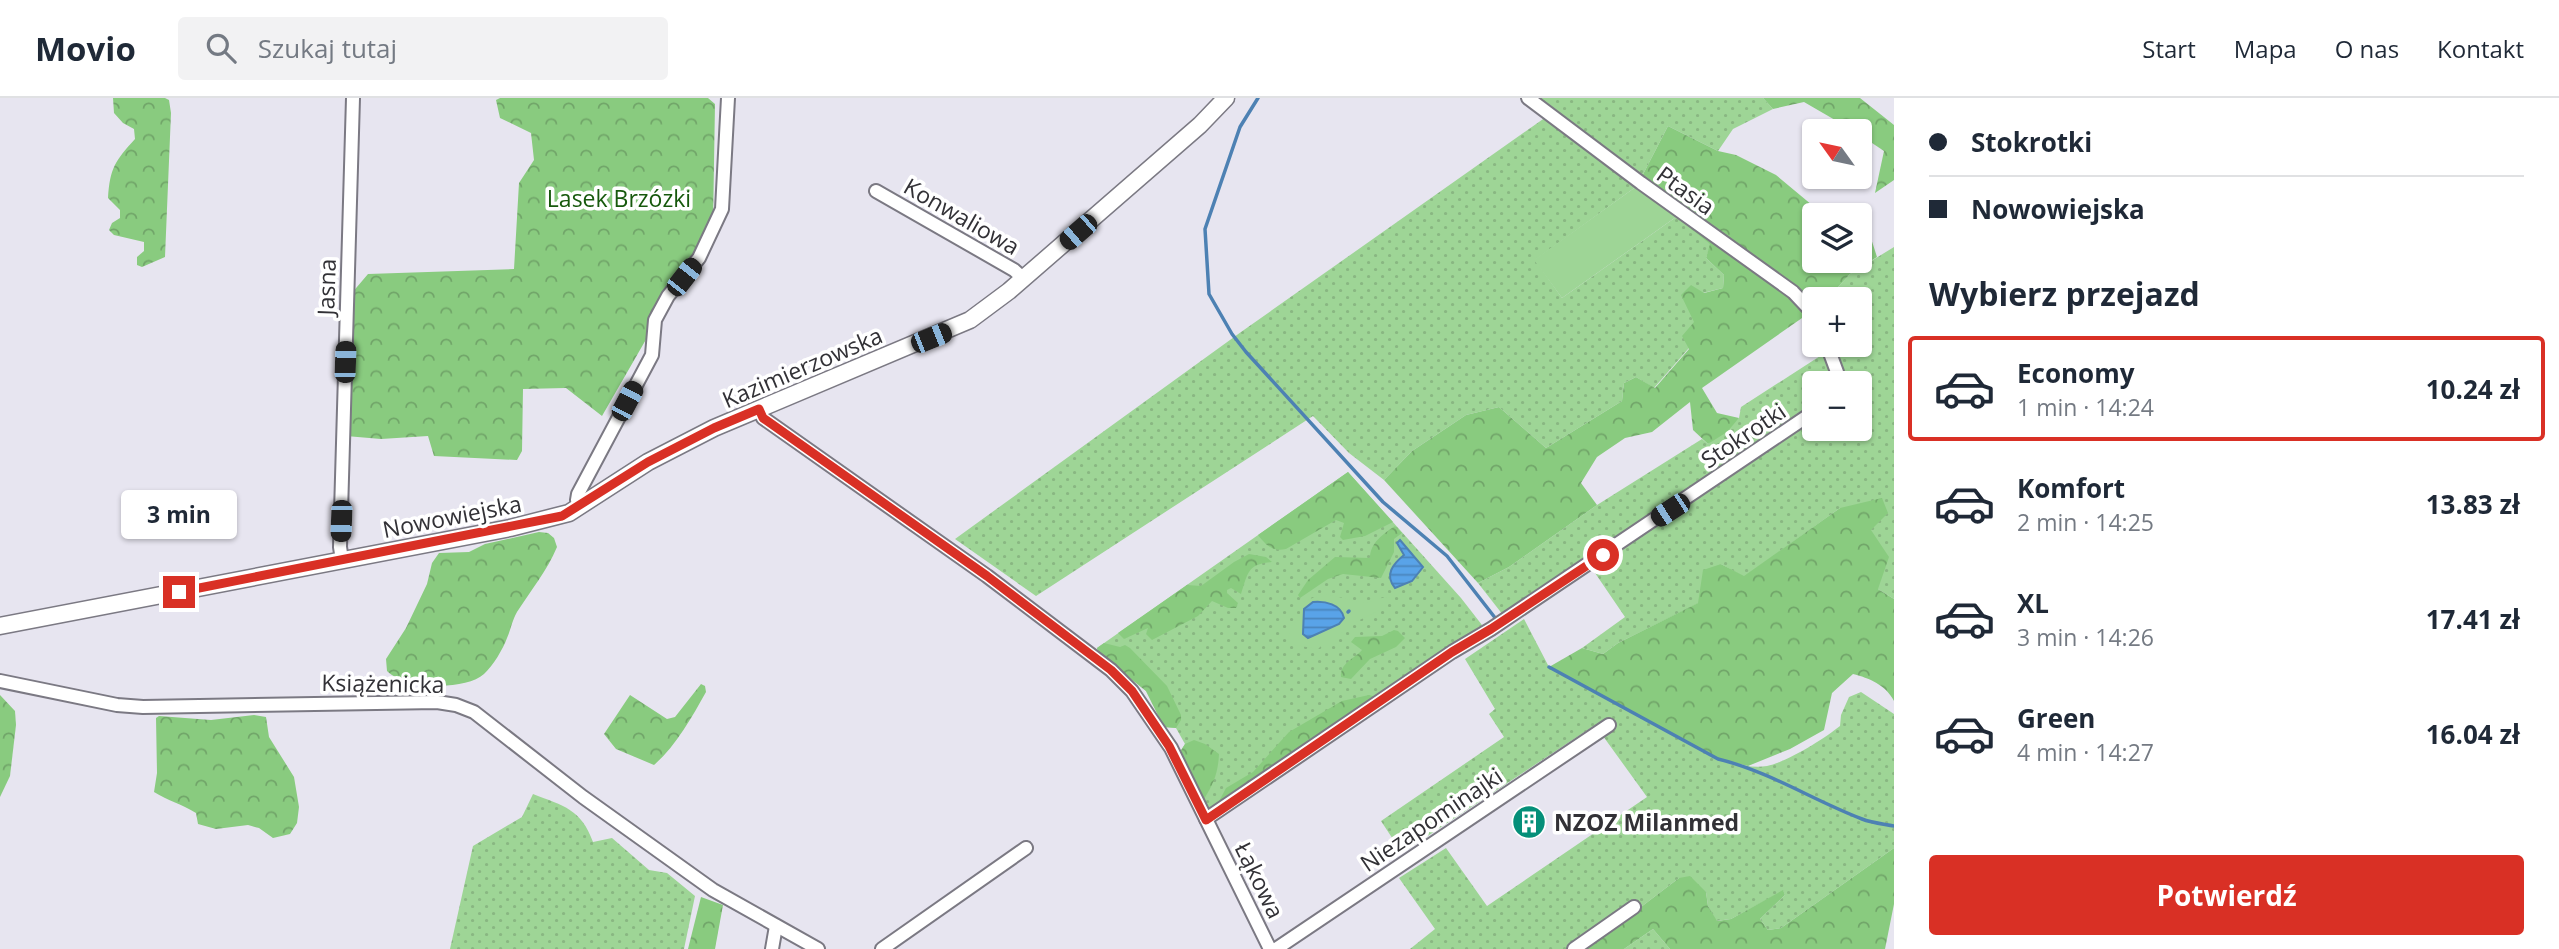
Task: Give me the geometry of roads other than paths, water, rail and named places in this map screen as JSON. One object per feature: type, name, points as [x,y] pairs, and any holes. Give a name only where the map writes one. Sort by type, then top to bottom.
[{"type":"street","name":"Jasna","points":[[342,560],[340,547],[353,98]]},
{"type":"street","points":[[580,507],[578,494],[652,355],[655,320],[668,296],[699,258],[722,209],[728,98]]},
{"type":"street","name":"Kazimierzowska","points":[[580,507],[648,462],[714,428],[949,330],[992,306],[1200,125],[1226,98]]},
{"type":"street","name":"Ptasia","points":[[1528,98],[1793,292],[1802,302]]},
{"type":"street","name":"Konwaliowa","points":[[876,191],[1014,270],[1024,279]]},
{"type":"street","name":"Łąkowa","points":[[759,409],[763,418],[987,576],[1111,670],[1132,691],[1169,746],[1270,949]]},
{"type":"street","name":"Stokrotki","points":[[1206,820],[1452,652],[1491,629],[1802,420]]},
{"type":"street","name":"Nowowiejska","points":[[0,626],[536,523],[562,516],[580,507]]},
{"type":"street","name":"Książenicka","points":[[0,681],[143,708],[318,702],[437,702],[456,705],[474,712],[583,797],[713,890],[818,949]]},
{"type":"street","name":"Niezapominajki","points":[[1276,949],[1609,724]]},
{"type":"street","points":[[882,949],[1026,848]]},
{"type":"street","points":[[1574,949],[1634,907]]},
{"type":"street","points":[[772,949],[776,926]]},
{"type":"water","points":[[1400,540],[1423,567],[1412,581],[1395,588],[1390,574],[1393,566],[1404,555],[1397,543]]},
{"type":"water","points":[[1313,602],[1327,603],[1340,609],[1344,618],[1339,624],[1308,638],[1303,634],[1304,609]]},
{"type":"waterway","points":[[1258,98],[1240,127],[1205,229],[1209,294],[1232,334],[1246,352],[1383,502],[1447,556],[1496,619]]},
{"type":"waterway","points":[[1549,667],[1718,759],[1756,771],[1862,819],[1894,826]]},
{"type":"place","name":"NZOZ Milanmed","points":[[1529,822]]},
{"type":"park label","name":"Lasek Brzózki","points":[[619,198]]}]
